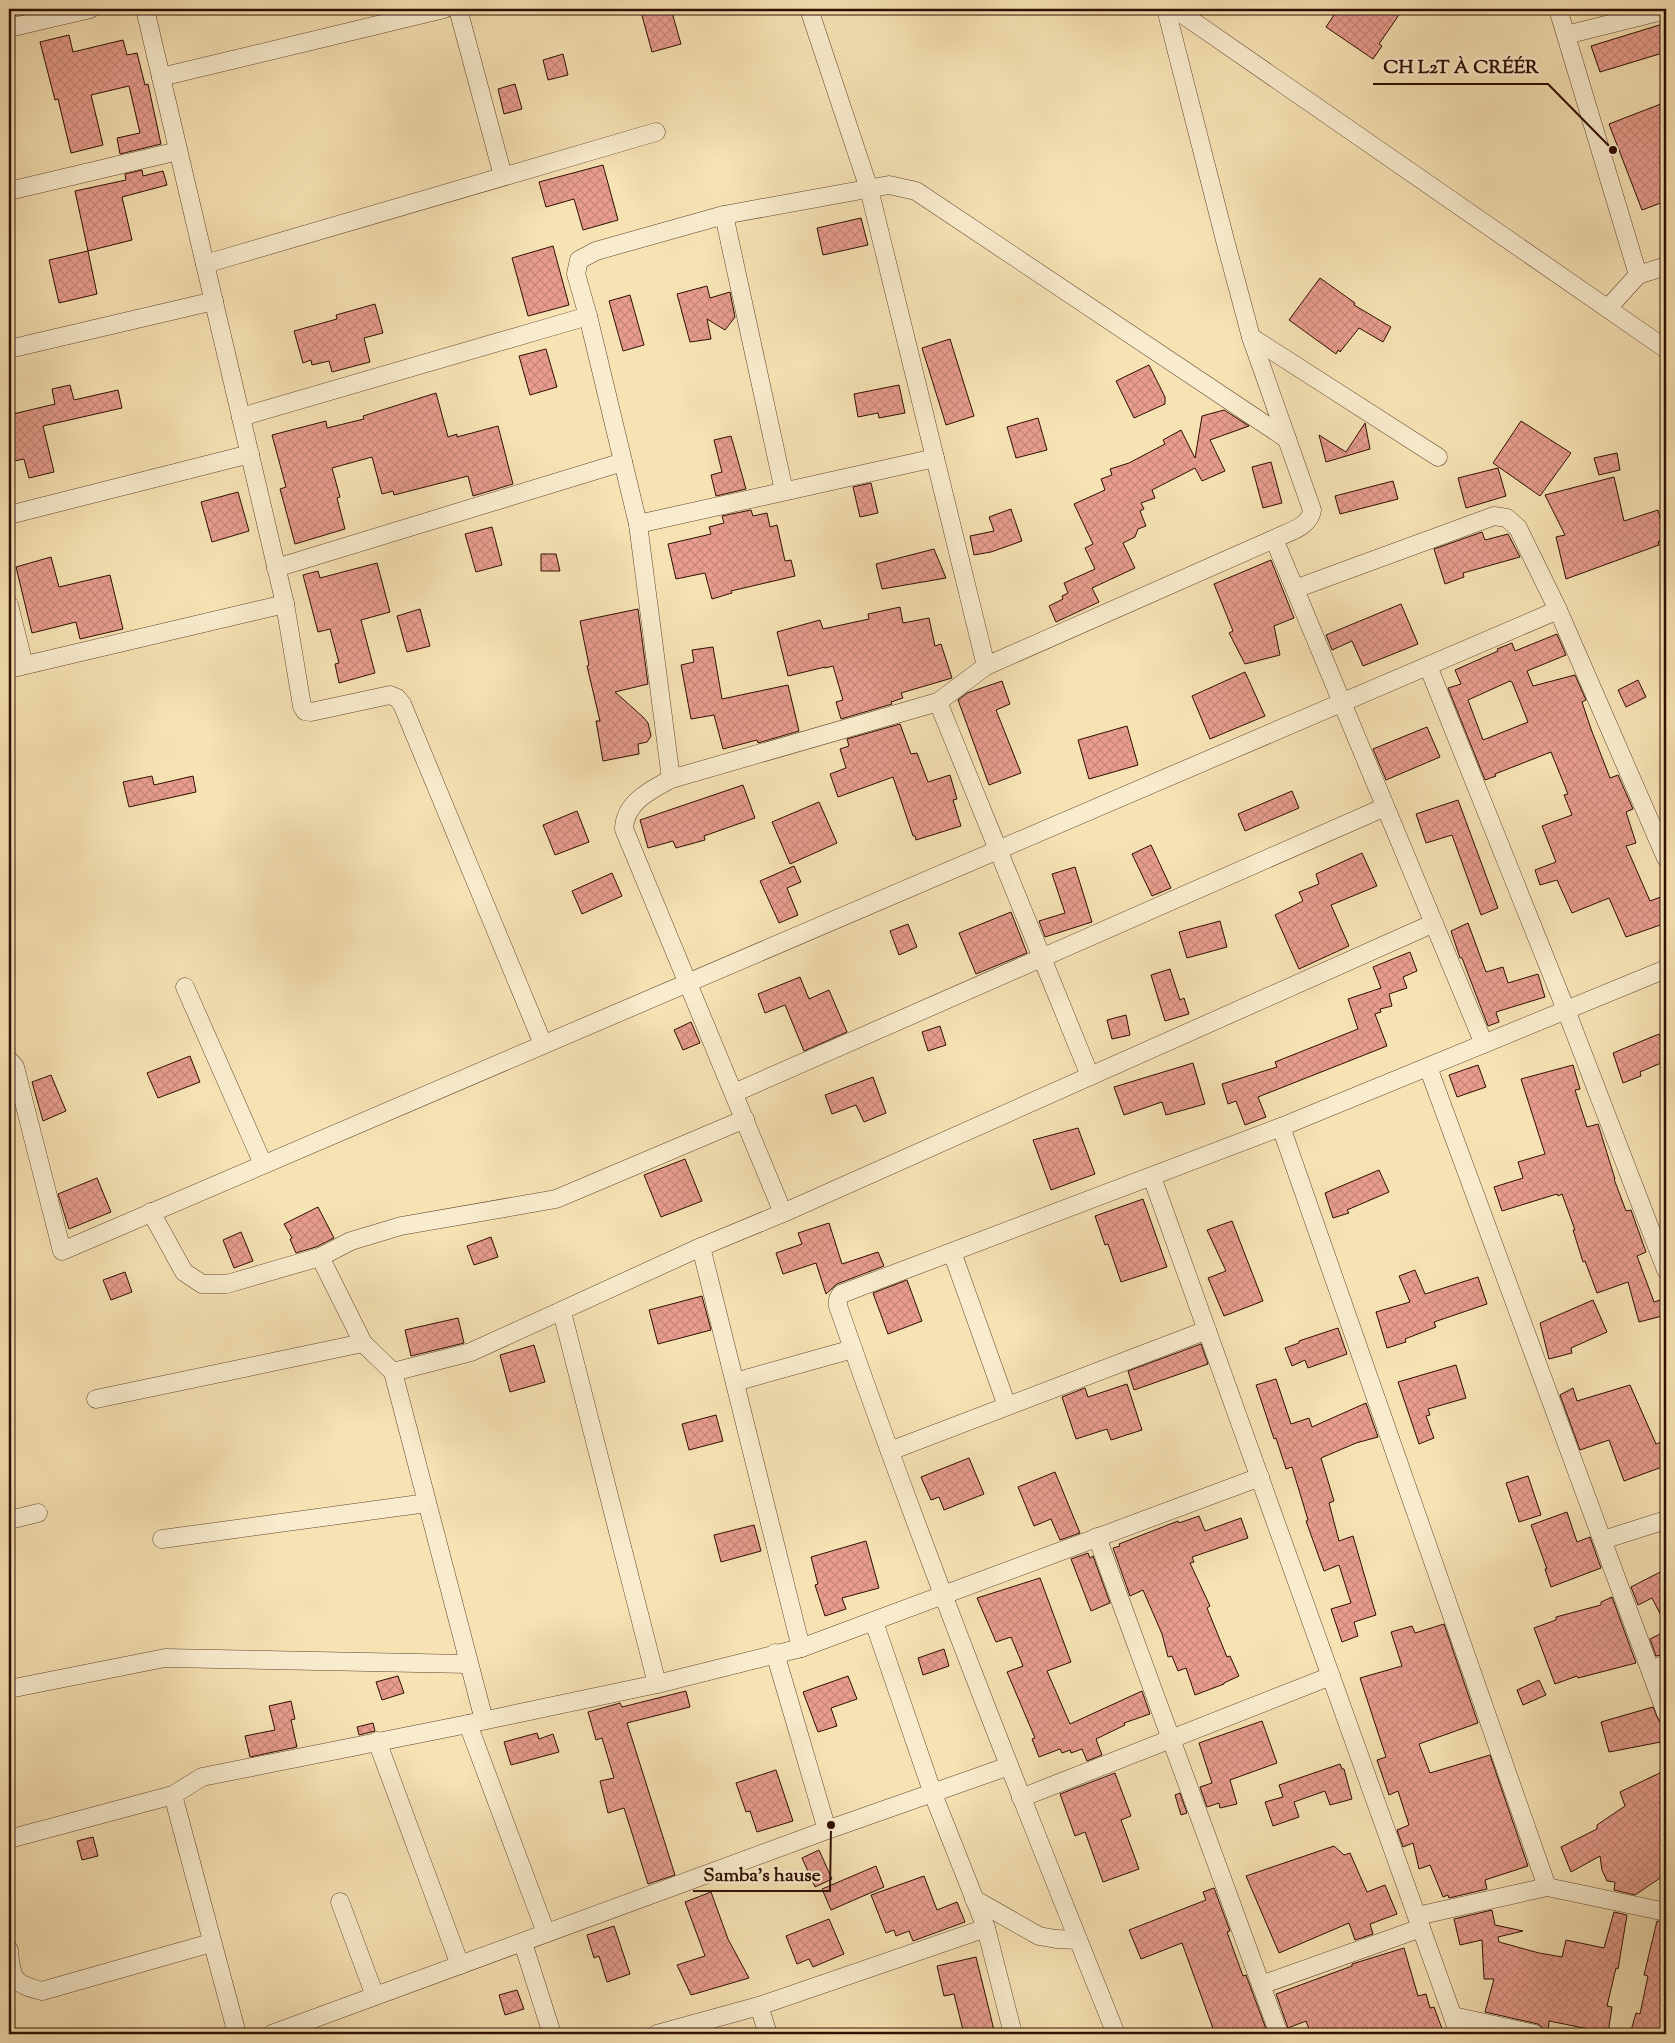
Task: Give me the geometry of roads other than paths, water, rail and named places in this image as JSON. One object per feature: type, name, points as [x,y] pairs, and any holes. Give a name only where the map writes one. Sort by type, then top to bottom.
[{"type":"street","points":[[9,28],[90,9]]},
{"type":"street","points":[[145,9],[285,604],[302,706],[305,711],[311,712],[390,695],[397,698],[402,704],[544,1044]]},
{"type":"street","points":[[161,77],[444,9]]},
{"type":"street","points":[[458,9],[504,176]]},
{"type":"street","points":[[809,9],[869,189],[986,666]]},
{"type":"street","points":[[783,1213],[624,829],[624,820],[628,812],[639,798],[671,779],[938,702],[986,666],[1274,539],[1305,524],[1311,518],[1312,510],[1251,336],[1166,9]]},
{"type":"street","points":[[1175,9],[1608,308],[1665,350]]},
{"type":"street","points":[[1558,9],[1638,275]]},
{"type":"street","points":[[1566,35],[1666,10]]},
{"type":"street","points":[[205,264],[656,132]]},
{"type":"street","points":[[9,191],[178,151]]},
{"type":"street","points":[[671,779],[638,524],[588,316],[576,274],[579,260],[596,251],[724,215],[889,185],[916,191],[1287,439]]},
{"type":"street","points":[[724,215],[784,491]]},
{"type":"street","points":[[1608,308],[1638,275],[1666,266]]},
{"type":"street","points":[[9,349],[214,301]]},
{"type":"street","points":[[241,417],[588,316]]},
{"type":"street","points":[[1251,336],[1438,457]]},
{"type":"street","points":[[9,515],[250,454]]},
{"type":"street","points":[[638,524],[935,458]]},
{"type":"street","points":[[276,568],[623,462]]},
{"type":"street","points":[[1295,589],[1494,516],[1507,518],[1518,528],[1558,610],[1666,858]]},
{"type":"street","points":[[1274,539],[1484,1044]]},
{"type":"street","points":[[9,605],[16,667],[285,604]]},
{"type":"street","points":[[9,1060],[15,1067],[62,1251],[1558,610]]},
{"type":"street","points":[[1428,666],[1566,1010],[1666,1270]]},
{"type":"street","points":[[938,702],[1090,1076]]},
{"type":"street","points":[[734,1093],[1385,806]]},
{"type":"street","points":[[393,1372],[471,1352],[701,1247],[783,1213],[1434,923]]},
{"type":"street","points":[[1116,2034],[1021,1798],[943,1595],[838,1306],[838,1299],[841,1294],[1282,1127],[1666,969]]},
{"type":"street","points":[[185,987],[264,1164]]},
{"type":"street","points":[[1428,1066],[1603,1540],[1658,1667],[1666,1713]]},
{"type":"street","points":[[151,1212],[184,1272],[202,1284],[227,1284],[320,1257],[351,1241],[401,1226],[556,1199],[745,1119]]},
{"type":"street","points":[[1282,1127],[1548,1887]]},
{"type":"street","points":[[1152,1177],[1459,2034]]},
{"type":"street","points":[[701,1247],[801,1648]]},
{"type":"street","points":[[952,1252],[1007,1406]]},
{"type":"street","points":[[320,1257],[363,1343],[393,1372],[468,1664],[476,1722],[546,1933]]},
{"type":"street","points":[[562,1312],[657,1684]]},
{"type":"street","points":[[890,1451],[1207,1330]]},
{"type":"street","points":[[96,1399],[363,1343]]},
{"type":"street","points":[[734,1382],[854,1350]]},
{"type":"street","points":[[9,1839],[172,1795],[202,1777],[657,1684],[801,1648],[1260,1477]]},
{"type":"street","points":[[162,1540],[427,1503]]},
{"type":"street","points":[[9,1520],[38,1513]]},
{"type":"street","points":[[1603,1540],[1666,1520]]},
{"type":"street","points":[[1097,1537],[1279,2034]]},
{"type":"street","points":[[874,1622],[934,1794],[986,1928],[1013,2034]]},
{"type":"street","points":[[775,1653],[827,1830]]},
{"type":"street","points":[[9,1689],[165,1658],[468,1664]]},
{"type":"street","points":[[1021,1798],[1331,1676]]},
{"type":"street","points":[[377,1741],[460,1965]]},
{"type":"street","points":[[272,2034],[827,1830],[1010,1766]]},
{"type":"street","points":[[172,1795],[237,2034]]},
{"type":"street","points":[[1261,1985],[1419,1922],[1548,1887],[1666,1912]]},
{"type":"street","points":[[974,1899],[1039,1936],[1078,1940]]},
{"type":"street","points":[[340,1902],[376,1996]]},
{"type":"street","points":[[657,2034],[758,2006],[986,1928]]},
{"type":"street","points":[[9,1950],[10,1972],[23,1986],[42,1991],[211,1943]]},
{"type":"street","points":[[523,1943],[552,2034]]},
{"type":"street","points":[[758,2006],[768,2034]]},
{"type":"street","points":[[1453,2016],[1535,2034]]},
{"type":"place","name":"CH L2T À CRÉÉR","points":[[1613,150]]},
{"type":"place","name":"Samba's hause","points":[[831,1825]]}]
